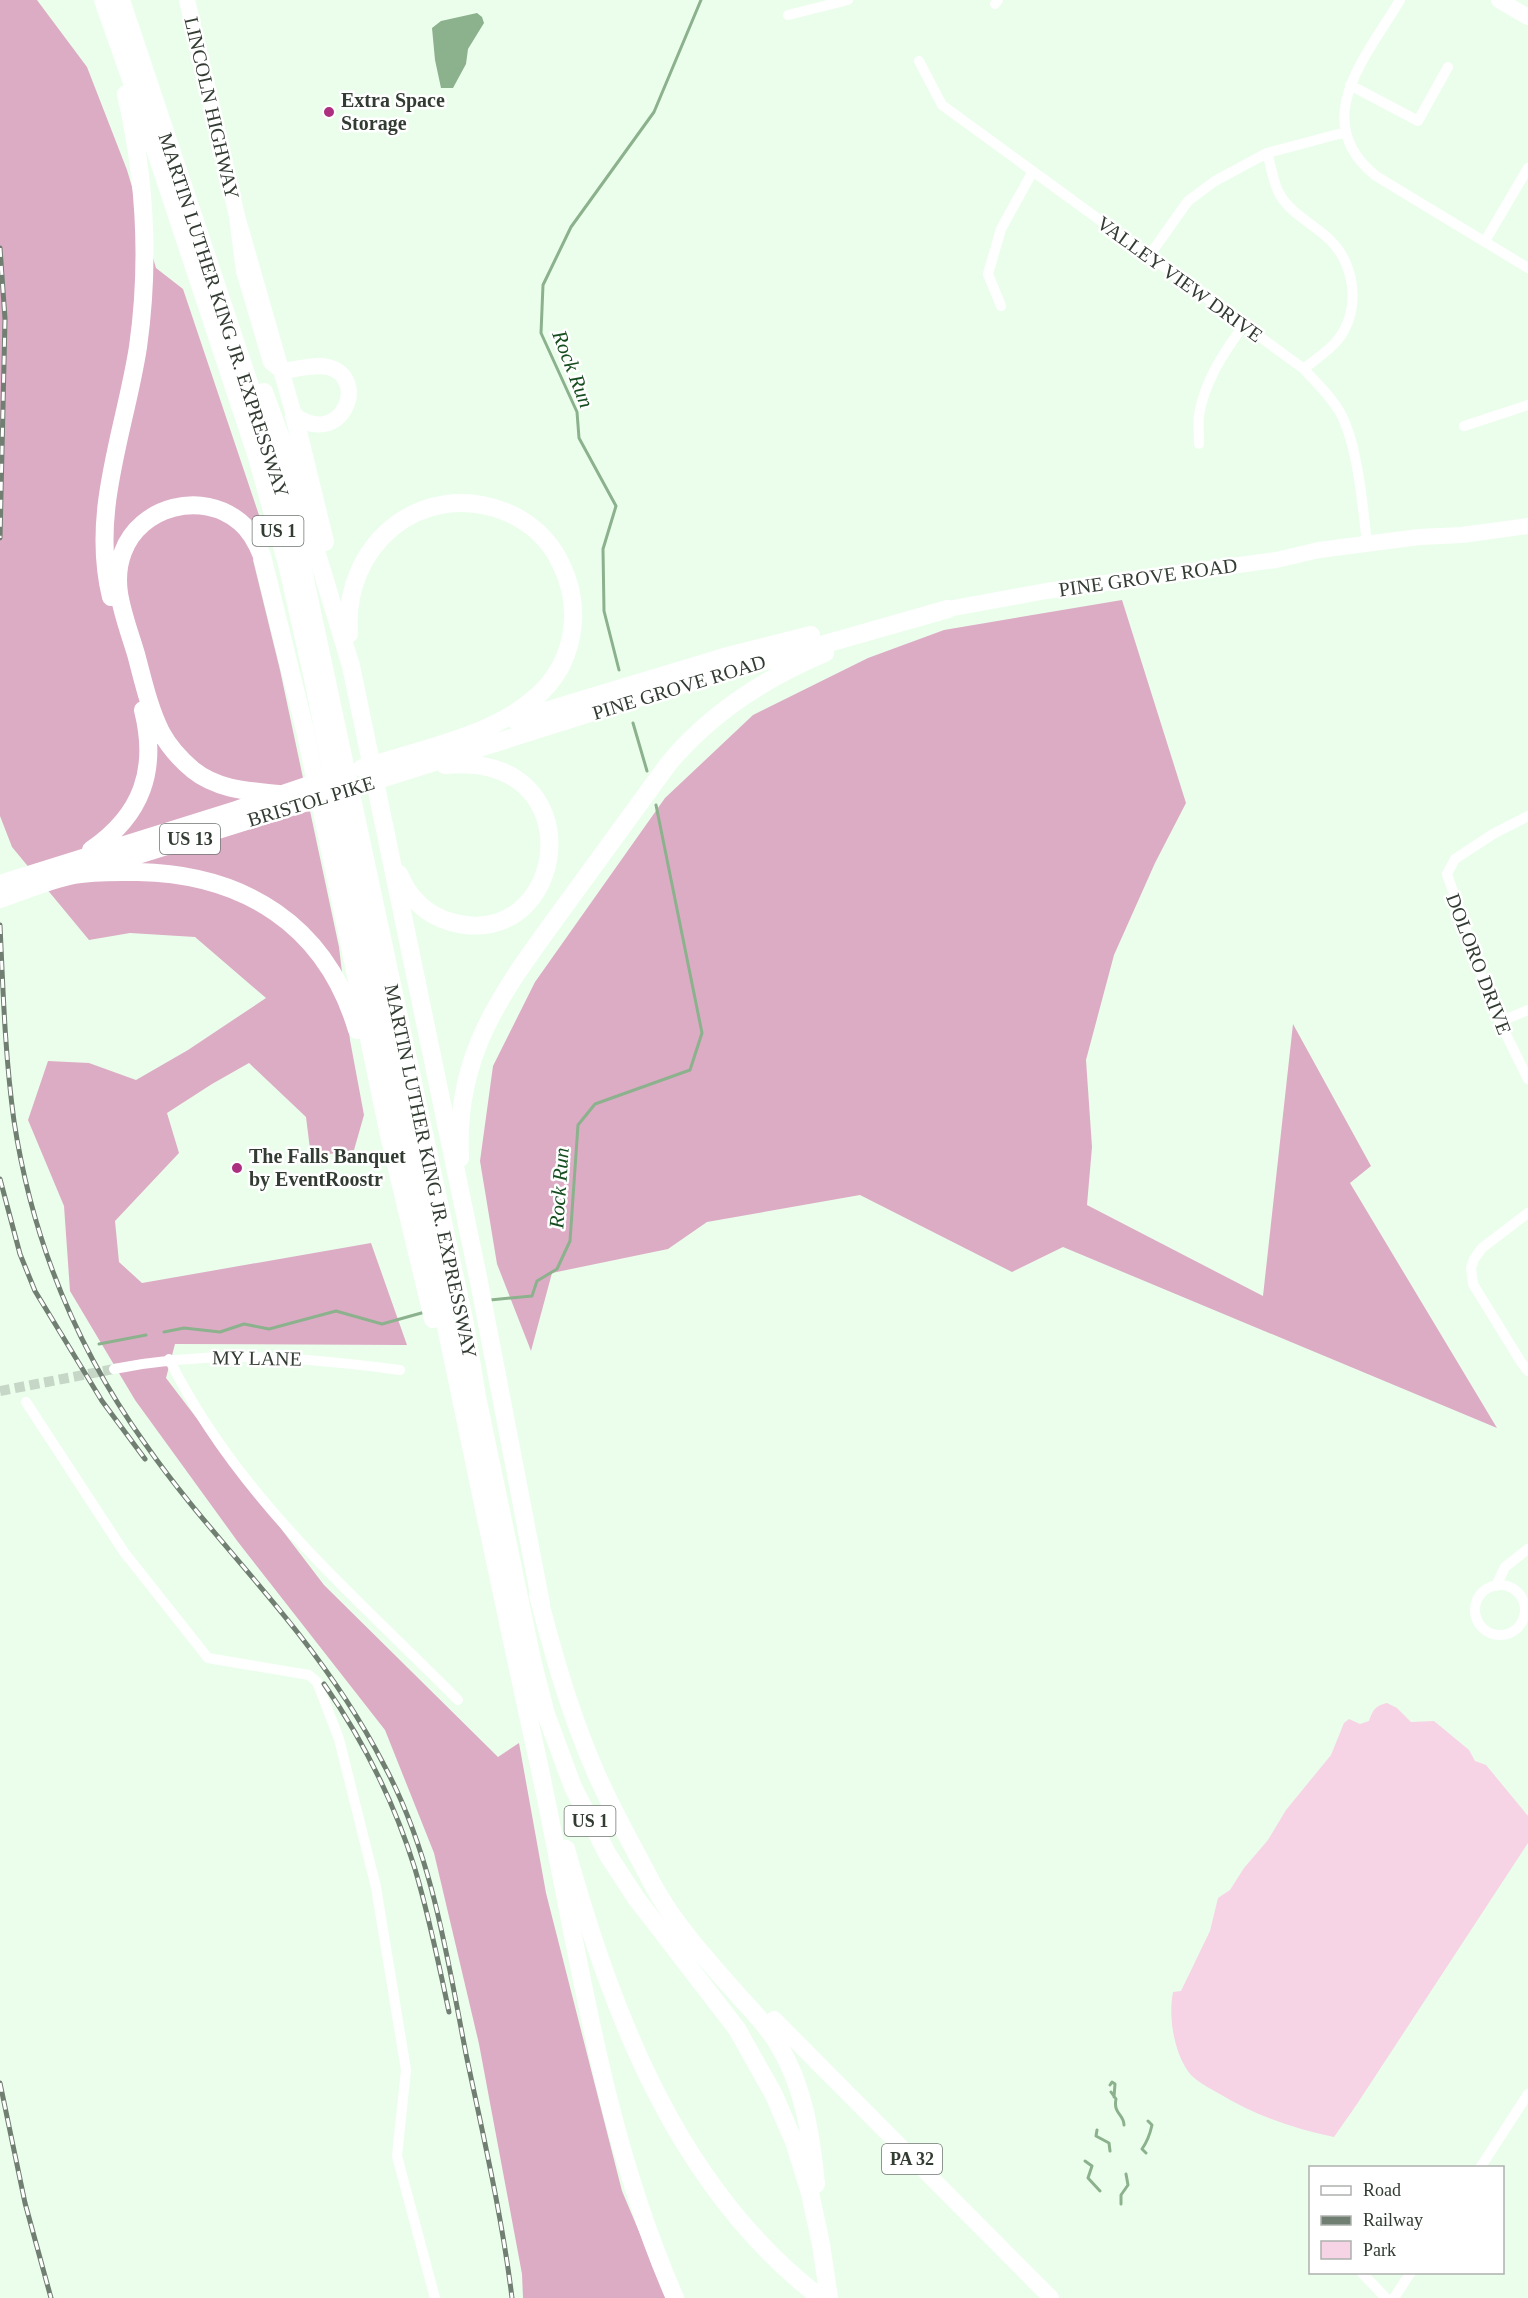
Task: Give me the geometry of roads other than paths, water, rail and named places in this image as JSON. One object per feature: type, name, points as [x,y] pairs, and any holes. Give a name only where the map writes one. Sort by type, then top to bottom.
[{"type":"highway","name":"MARTIN LUTHER KING JR. EXPRESSWAY","points":[[103,0],[241,403],[275,520],[312,674],[447,1284]]},
{"type":"highway","name":"MARTIN LUTHER KING JR. EXPRESSWAY","points":[[121,0],[271,453],[301,561],[447,1284]]},
{"type":"highway","points":[[72,869],[102,843],[130,813],[145,780],[149,756],[146,724],[112,604],[104,556],[105,505],[138,347],[144,263],[143,203],[136,147],[111,24]]},
{"type":"highway","points":[[209,263],[277,425],[338,617],[351,666],[478,1282],[461,1325],[547,1861],[594,2046]]},
{"type":"highway","points":[[294,415],[335,584],[338,617]]},
{"type":"highway","points":[[351,666],[348,623],[353,586],[364,560],[380,538],[406,518],[436,506],[473,504],[510,514],[534,529],[559,559],[572,594],[572,629],[562,664],[548,685],[529,704],[487,729]]},
{"type":"highway","points":[[279,794],[230,788],[205,778],[175,753],[156,720],[121,602],[118,577],[120,561],[131,537],[150,518],[168,509],[196,506],[224,512],[248,530],[262,556],[305,730],[389,1135]]},
{"type":"highway","name":"PINE GROVE ROAD","points":[[410,770],[683,685],[948,609]]},
{"type":"highway","name":"PINE GROVE ROAD","points":[[487,729],[724,657],[829,631],[948,609]]},
{"type":"highway","points":[[466,1229],[460,1155],[460,1122],[464,1092],[477,1044],[491,1012],[511,981],[669,763],[710,721],[765,682],[828,651],[918,617]]},
{"type":"highway","name":"US 13","points":[[386,769],[487,729]]},
{"type":"highway","points":[[390,852],[407,890],[420,906],[436,917],[465,925],[495,922],[506,918],[524,906],[532,899],[542,882],[549,861],[549,833],[544,814],[533,794],[519,780],[499,770],[475,765],[447,765],[410,770]]},
{"type":"highway","name":"BRISTOL PIKE","points":[[72,869],[386,769],[410,770]]},
{"type":"highway","name":"US 13","points":[[0,899],[72,869],[279,794],[305,794]]},
{"type":"highway","points":[[72,869],[194,877],[243,894],[280,916],[307,940],[318,952],[345,995],[389,1135],[486,1391],[557,1665],[584,1744],[631,1843],[666,1907],[695,1945],[770,2032],[789,2064],[803,2101],[810,2132],[825,2269]]},
{"type":"highway","name":"US 13","points":[[0,884],[72,869]]},
{"type":"highway","points":[[447,1284],[471,1311],[461,1325]]},
{"type":"highway","name":"MARTIN LUTHER KING JR. EXPRESSWAY","points":[[461,1325],[485,1517],[542,1779],[594,2046],[630,2180],[675,2298]]},
{"type":"highway","name":"MARTIN LUTHER KING JR. EXPRESSWAY","points":[[461,1325],[532,1664],[557,1748],[596,1833],[622,1878],[652,1920],[721,2006],[763,2073],[785,2120],[803,2170],[816,2219],[829,2298]]},
{"type":"highway","points":[[542,1779],[563,1839],[584,1914],[607,1978],[655,2090],[686,2148],[718,2196],[755,2240],[821,2298]]},
{"type":"highway","points":[[631,1843],[702,1939],[774,2019]]},
{"type":"main road","name":"LINCOLN HIGHWAY","points":[[187,0],[237,216],[294,415]]},
{"type":"main road","points":[[1499,0],[1528,17]]},
{"type":"main road","points":[[282,371],[313,367],[330,368],[342,376],[348,388],[346,408],[331,423],[309,424],[294,415]]},
{"type":"main road","name":"PINE GROVE ROAD","points":[[948,609],[1046,591],[1276,560],[1320,558],[1409,546],[1462,535],[1528,526]]},
{"type":"main road","name":"PINE GROVE ROAD","points":[[1276,560],[1319,550],[1419,537],[1462,535]]},
{"type":"main road","name":"PA 32","points":[[774,2019],[1051,2298]]},
{"type":"street","points":[[788,15],[848,0]]},
{"type":"street","points":[[1400,0],[1350,85],[1344,105],[1349,143],[1360,162],[1376,176],[1528,268]]},
{"type":"street","name":"VALLEY VIEW DRIVE","points":[[919,61],[942,105],[1304,369],[1333,402],[1346,425],[1364,511],[1367,544]]},
{"type":"street","points":[[1350,85],[1418,121],[1448,67]]},
{"type":"street","points":[[1149,256],[1188,201],[1215,181],[1267,153],[1346,132]]},
{"type":"street","points":[[1267,153],[1279,193],[1295,212],[1332,241],[1350,270],[1353,297],[1345,328],[1334,344],[1304,369]]},
{"type":"street","points":[[1485,241],[1528,168]]},
{"type":"street","points":[[1001,306],[988,274],[1001,229],[1033,171]]},
{"type":"street","points":[[1199,444],[1199,415],[1209,380],[1221,356],[1244,325]]},
{"type":"street","points":[[1464,426],[1528,405]]},
{"type":"street","name":"DOLORO DRIVE","points":[[1528,816],[1493,834],[1455,859],[1446,874],[1499,1022],[1528,1079]]},
{"type":"street","points":[[1499,1022],[1528,1010]]},
{"type":"street","points":[[1528,1213],[1482,1248],[1471,1268],[1473,1284],[1528,1371]]},
{"type":"street","name":"MY LANE","points":[[114,1369],[193,1357],[272,1356],[400,1370]]},
{"type":"street","points":[[169,1359],[233,1462],[270,1510],[327,1573],[458,1700]]},
{"type":"street","points":[[26,1402],[124,1552],[208,1658],[309,1675],[318,1682],[339,1739],[376,1887],[406,2070],[397,2156],[435,2298]]},
{"type":"street","points":[[1496,1586],[1510,1587],[1517,1592],[1525,1605],[1522,1623],[1509,1634],[1490,1633],[1477,1621],[1475,1612],[1479,1597],[1485,1590],[1496,1586],[1505,1567],[1528,1549]]},
{"type":"street","points":[[1481,2166],[1528,2094]]},
{"type":"street","points":[[1362,2274],[1375,2293],[1386,2298]]},
{"type":"street","points":[[1394,2298],[1410,2274]]},
{"type":"waterway","name":"Rock Run","points":[[619,670],[604,611],[603,549],[616,506],[579,438],[577,412],[541,333],[543,285],[571,227],[654,112],[701,0]]},
{"type":"waterway","name":"Rock Run","points":[[633,723],[647,771]]},
{"type":"waterway","name":"Rock Run","points":[[490,1300],[532,1296],[537,1281],[557,1269],[570,1241],[578,1125],[595,1104],[690,1070],[702,1033],[656,805]]},
{"type":"waterway","name":"Rock Run","points":[[164,1332],[184,1328],[220,1332],[244,1324],[269,1329],[336,1311],[382,1324],[425,1312]]},
{"type":"waterway","name":"Rock Run","points":[[99,1344],[146,1335]]},
{"type":"waterway","points":[[1110,2085],[1112,2082],[1115,2084],[1114,2097]]},
{"type":"waterway","points":[[1111,2092],[1116,2099],[1116,2108],[1124,2125]]},
{"type":"waterway","points":[[1146,2153],[1142,2149],[1152,2125],[1148,2121]]},
{"type":"waterway","points":[[1097,2130],[1096,2136],[1109,2143],[1110,2151]]},
{"type":"waterway","points":[[1085,2161],[1092,2166],[1088,2178],[1100,2191]]},
{"type":"waterway","points":[[1121,2204],[1121,2195],[1128,2185],[1126,2174]]},
{"type":"tunnel","points":[[0,1391],[114,1369]]},
{"type":"railway","points":[[0,248],[5,319],[0,538]]},
{"type":"railway","points":[[0,925],[6,1048],[14,1121],[32,1208],[60,1291],[98,1370],[121,1408],[182,1493],[322,1664],[365,1730],[401,1799],[436,1906],[498,2206],[512,2298]]},
{"type":"railway","points":[[0,1179],[20,1254],[35,1291],[102,1401],[145,1459]]},
{"type":"railway","points":[[324,1684],[365,1750],[398,1821],[420,1887],[449,2012]]},
{"type":"railway","points":[[0,2083],[25,2203],[51,2298]]},
{"type":"place","name":"Extra Space Storage","points":[[329,112]]},
{"type":"place","name":"The Falls Banquet by EventRoostr","points":[[237,1168]]}]
